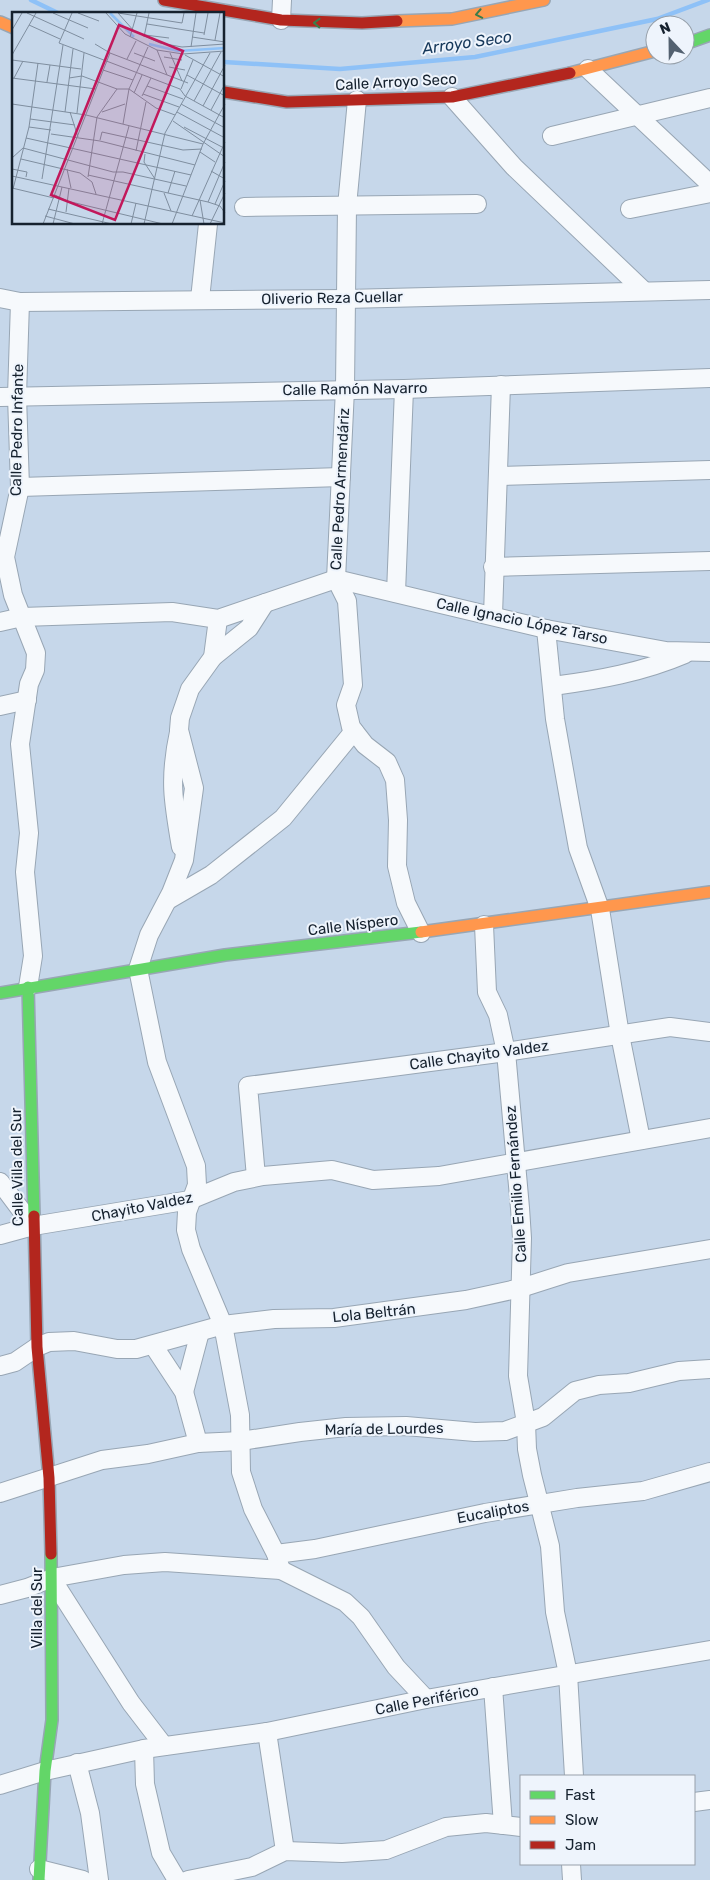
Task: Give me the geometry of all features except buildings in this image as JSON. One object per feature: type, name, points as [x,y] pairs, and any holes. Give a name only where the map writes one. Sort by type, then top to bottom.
[{"type":"street","points":[[164,0],[281,20],[362,23],[452,19],[544,0]]},
{"type":"street","points":[[281,20],[282,0]]},
{"type":"street","points":[[0,22],[12,27]]},
{"type":"street","points":[[695,40],[710,35]]},
{"type":"street","name":"Calle Arroyo Seco","points":[[225,92],[287,102],[452,97],[588,69],[645,54]]},
{"type":"street","points":[[588,69],[710,184]]},
{"type":"street","points":[[452,97],[514,167],[644,291]]},
{"type":"street","points":[[552,136],[710,98]]},
{"type":"street","name":"Calle Pedro Armendáriz","points":[[336,579],[345,389],[347,206],[357,100]]},
{"type":"street","points":[[630,209],[710,193]]},
{"type":"street","points":[[244,207],[477,204]]},
{"type":"street","points":[[200,299],[208,225]]},
{"type":"street","name":"Oliverio Reza Cuellar","points":[[0,298],[20,302],[200,299],[346,300],[710,290]]},
{"type":"street","name":"Calle Pedro Infante","points":[[20,302],[9,396],[20,487],[5,557],[13,595],[36,653],[35,670],[27,700],[20,744],[29,833],[25,872],[33,956],[28,987]]},
{"type":"street","name":"Calle Ramón Navarro","points":[[9,396],[404,388],[710,378]]},
{"type":"street","points":[[493,615],[493,567],[501,385]]},
{"type":"street","points":[[396,593],[404,388]]},
{"type":"street","points":[[498,476],[710,470]]},
{"type":"street","points":[[20,487],[341,477]]},
{"type":"street","points":[[493,567],[710,561]]},
{"type":"street","points":[[0,622],[22,617],[172,612],[218,619],[336,579],[347,601],[353,685],[346,705],[351,727],[365,745],[387,762],[395,780],[398,820],[397,866],[406,903],[422,932]]},
{"type":"street","name":"Calle Ignacio López Tarso","points":[[336,579],[546,629],[688,653],[710,652]]},
{"type":"street","points":[[265,603],[250,628],[212,657],[190,690],[180,718],[180,730],[192,771],[194,788],[184,860],[168,900],[150,935],[138,969],[157,1062],[196,1166],[197,1185],[190,1200],[186,1230],[223,1325],[240,1415],[241,1472],[253,1509],[278,1562],[345,1602],[361,1617],[396,1666],[426,1700]]},
{"type":"street","points":[[212,657],[218,619]]},
{"type":"street","points":[[546,629],[555,719],[578,848],[600,909],[620,1035],[641,1140]]},
{"type":"street","points":[[553,686],[638,671],[688,653]]},
{"type":"street","points":[[0,706],[27,700]]},
{"type":"street","points":[[168,900],[211,875],[284,818],[354,731]]},
{"type":"street","name":"Calle Níspero","points":[[0,993],[225,955],[484,925],[710,892]]},
{"type":"street","name":"Calle Emilio Fernández","points":[[484,925],[487,992],[498,1015],[506,1052],[522,1238],[521,1288],[517,1336],[518,1376],[526,1423],[527,1449],[538,1504],[550,1546],[555,1612],[568,1674]]},
{"type":"street","name":"Calle Villa del Sur","points":[[28,987],[37,1347]]},
{"type":"street","name":"Calle Chayito Valdez","points":[[256,1177],[248,1086],[506,1052],[670,1027],[710,1032]]},
{"type":"street","points":[[516,1162],[710,1128]]},
{"type":"street","name":"Chayito Valdez","points":[[0,1235],[33,1226],[190,1200],[234,1182],[256,1177],[332,1170],[373,1180],[398,1180],[439,1176],[516,1162]]},
{"type":"street","points":[[0,1182],[33,1226]]},
{"type":"street","name":"Lola Beltrán","points":[[37,1347],[49,1342],[74,1342],[116,1349],[136,1349],[223,1325],[274,1319],[334,1318],[410,1309],[466,1300],[521,1288],[568,1273],[710,1250]]},
{"type":"street","points":[[184,1392],[200,1332]]},
{"type":"street","points":[[153,1345],[184,1392],[198,1443]]},
{"type":"street","points":[[0,1366],[15,1362],[37,1347]]},
{"type":"street","name":"Villa del Sur","points":[[37,1347],[49,1478],[52,1578],[52,1720],[46,1771],[39,1874]]},
{"type":"street","name":"María de Lourdes","points":[[0,1493],[102,1460],[148,1454],[198,1443],[241,1441],[346,1427],[406,1426],[475,1432],[505,1431],[542,1417],[575,1391],[599,1385],[629,1383],[679,1371],[710,1369]]},
{"type":"street","name":"Eucaliptos","points":[[0,1595],[52,1578],[95,1569],[164,1562],[278,1562],[315,1549],[448,1520],[538,1504],[643,1490],[710,1472]]},
{"type":"street","points":[[52,1578],[131,1703],[164,1746]]},
{"type":"street","name":"Calle Periférico","points":[[3,1782],[76,1763],[144,1749],[267,1732],[426,1700],[710,1650]]},
{"type":"street","points":[[568,1674],[574,1775]]},
{"type":"street","points":[[493,1688],[503,1825]]},
{"type":"street","points":[[267,1732],[285,1851]]},
{"type":"street","points":[[144,1749],[145,1784],[161,1853],[177,1880]]},
{"type":"street","points":[[76,1763],[90,1813],[99,1880]]},
{"type":"street","points":[[695,1802],[710,1800]]},
{"type":"street","points":[[188,1880],[252,1867],[285,1851],[342,1853],[386,1850],[446,1827],[486,1823],[520,1827]]},
{"type":"street","points":[[571,1865],[572,1880]]},
{"type":"street","points":[[39,1874],[83,1880]]},
{"type":"waterway","name":"Arroyo Seco","points":[[31,0],[56,12]]},
{"type":"waterway","name":"Arroyo Seco","points":[[225,62],[340,69],[475,57],[657,19],[708,0]]},
{"type":"traffic: fast","points":[[695,40],[710,35]]},
{"type":"traffic: fast","points":[[0,993],[225,955],[421,932]]},
{"type":"traffic: fast","points":[[28,987],[34,1216]]},
{"type":"traffic: fast","points":[[39,1880],[45,1771],[52,1720],[51,1554]]},
{"type":"traffic: slow","points":[[397,21],[452,19],[544,0]]},
{"type":"traffic: slow","points":[[0,22],[12,27]]},
{"type":"traffic: slow","points":[[570,73],[645,54]]},
{"type":"traffic: slow","points":[[421,932],[710,892]]},
{"type":"traffic: jam","points":[[164,0],[281,20],[362,23],[397,21]]},
{"type":"traffic: jam","points":[[225,92],[287,102],[452,97],[570,73]]},
{"type":"traffic: jam","points":[[34,1216],[37,1347],[49,1478],[51,1554]]}]
